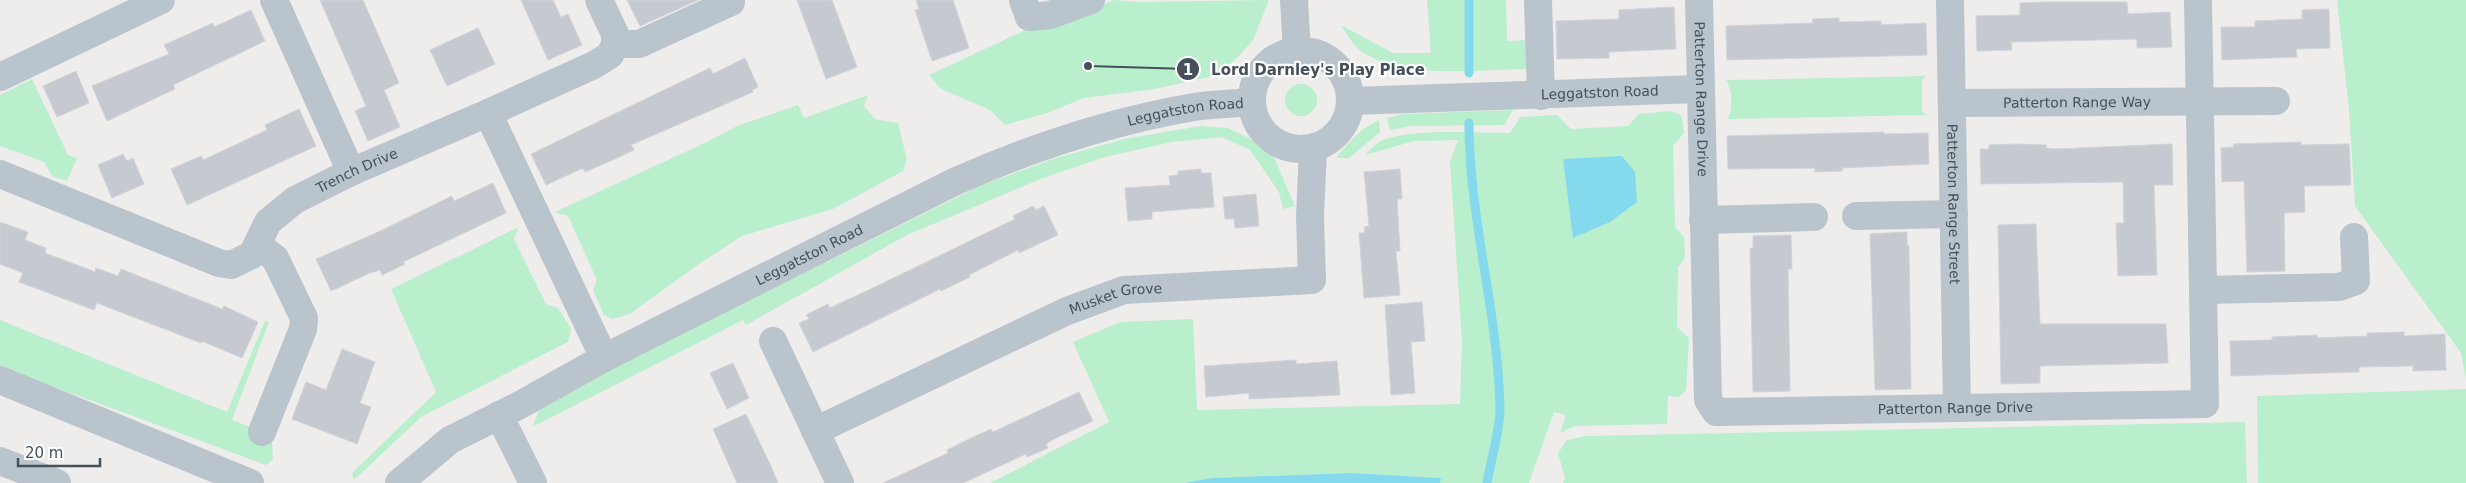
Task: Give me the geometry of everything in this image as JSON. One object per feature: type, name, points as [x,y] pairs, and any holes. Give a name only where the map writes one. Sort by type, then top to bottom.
[{"type":"street","points":[[0,77],[160,0]]},
{"type":"street","points":[[274,0],[351,172]]},
{"type":"street","points":[[599,0],[614,34],[615,44],[639,44],[731,2],[730,0]]},
{"type":"street","points":[[1023,0],[1029,17],[1050,14],[1091,0]]},
{"type":"street","points":[[1294,0],[1297,51]]},
{"type":"street","points":[[1538,0],[1541,96]]},
{"type":"street","name":"Patterton Range Drive","points":[[1699,0],[1699,89],[1702,123],[1708,400],[1716,412],[2205,404],[2198,0]]},
{"type":"street","name":"Patterton Range Street","points":[[1950,0],[1957,408]]},
{"type":"street","name":"Trench Drive","points":[[0,174],[219,263],[231,265],[252,255],[268,222],[295,200],[351,172],[594,65],[610,55],[615,44]]},
{"type":"street","points":[[1297,51],[1314,52],[1329,59],[1340,70],[1348,85],[1351,101],[1348,117],[1340,131],[1328,142],[1313,149],[1296,150],[1278,145],[1264,134],[1255,119],[1252,102],[1253,87],[1260,73],[1270,62],[1283,54],[1297,51]]},
{"type":"street","name":"Leggatston Road","points":[[1351,101],[1541,96],[1699,89]]},
{"type":"street","name":"Patterton Range Way","points":[[1953,103],[2276,100]]},
{"type":"street","name":"Leggatston Road","points":[[399,483],[450,440],[604,358],[986,168],[1090,132],[1129,122],[1195,107],[1252,102]]},
{"type":"street","points":[[488,113],[604,358]]},
{"type":"street","name":"Musket Grove","points":[[815,431],[1067,311],[1124,290],[1312,280],[1310,217],[1313,149]]},
{"type":"street","points":[[1856,216],[1954,214]]},
{"type":"street","points":[[1703,220],[1814,218]]},
{"type":"street","points":[[2203,290],[2339,287],[2348,284],[2356,281],[2354,238]]},
{"type":"street","points":[[257,245],[275,258],[304,318],[304,329],[262,432]]},
{"type":"street","points":[[774,341],[840,483]]},
{"type":"street","points":[[0,380],[250,483]]},
{"type":"street","points":[[499,415],[533,483]]},
{"type":"street","points":[[0,461],[57,483]]},
{"type":"green space","points":[[1114,0],[1141,2],[1269,0],[1253,40],[1237,58],[1217,75],[1155,89],[1084,98],[1047,113],[1005,125],[990,110],[941,89],[929,75],[1032,27],[1051,26]]},
{"type":"green space","points":[[1427,0],[1506,0],[1507,41],[1531,40],[1530,69],[1442,71],[1418,70],[1397,66],[1377,60],[1360,50],[1352,42],[1341,25],[1393,53],[1431,53]]},
{"type":"green space","points":[[2337,0],[2466,0],[2466,379],[2461,353],[2355,206],[2349,110]]},
{"type":"green space","points":[[1926,76],[1922,81],[1922,112],[1927,115],[1727,119],[1731,110],[1731,100],[1730,89],[1726,80]]},
{"type":"green space","points":[[32,79],[68,155],[77,158],[67,181],[52,176],[44,162],[0,146],[0,95]]},
{"type":"green space","points":[[1301,84],[1312,89],[1317,100],[1312,111],[1301,116],[1290,111],[1285,100],[1290,89]]},
{"type":"green space","points":[[868,95],[864,106],[875,119],[898,123],[907,160],[903,171],[833,209],[742,236],[696,266],[630,314],[612,319],[604,315],[593,290],[597,280],[568,216],[555,212],[707,142],[737,126],[798,105],[804,118]]},
{"type":"green space","points":[[1513,110],[1504,125],[1411,126],[1390,130],[1387,118],[1403,114]]},
{"type":"green space","points":[[1670,111],[1681,115],[1684,133],[1673,146],[1675,227],[1684,237],[1685,258],[1678,267],[1677,327],[1689,338],[1686,390],[1679,397],[1668,396],[1667,424],[1575,426],[1560,433],[1566,415],[1554,412],[1529,483],[1440,483],[1440,478],[1352,473],[1211,478],[1184,483],[990,483],[1109,422],[1073,342],[1120,322],[1193,319],[1197,410],[1460,404],[1462,342],[1450,162],[1458,140],[1414,141],[1365,155],[1383,140],[1396,136],[1445,132],[1510,133],[1520,117],[1557,115],[1571,129],[1628,126],[1639,114]]},
{"type":"green space","points":[[1379,120],[1380,132],[1349,158],[1336,158],[1350,141],[1372,123]]},
{"type":"green space","points":[[1201,126],[1228,128],[1249,138],[1272,153],[1295,206],[1283,209],[1279,192],[1250,150],[1222,137],[1172,142],[1105,157],[1043,178],[907,235],[746,325],[743,320],[532,427],[541,407],[553,398],[982,185],[1053,159],[1124,139]]},
{"type":"green space","points":[[519,227],[514,239],[546,304],[558,308],[571,329],[568,342],[421,417],[354,480],[352,473],[436,392],[391,289]]},
{"type":"green space","points":[[0,320],[227,412],[265,321],[269,322],[232,420],[251,427],[272,441],[273,460],[266,465],[0,367]]},
{"type":"green space","points":[[2466,389],[2466,483],[2258,483],[2257,396]]},
{"type":"green space","points":[[2245,422],[2247,483],[1563,483],[1565,478],[1558,453],[1567,440],[1586,436]]},
{"type":"water","points":[[1622,156],[1635,172],[1637,202],[1610,222],[1573,238],[1563,159]]},
{"type":"water","points":[[1352,473],[1441,478],[1440,483],[1184,483],[1211,478]]},
{"type":"building","points":[[320,0],[363,0],[399,83],[384,90],[400,127],[368,141],[355,111],[366,106]]},
{"type":"building","points":[[521,0],[553,0],[561,17],[568,14],[582,45],[548,60]]},
{"type":"building","points":[[627,0],[698,0],[640,26]]},
{"type":"building","points":[[797,0],[832,0],[857,67],[826,79]]},
{"type":"building","points":[[916,0],[953,0],[969,48],[932,61],[915,10],[919,9]]},
{"type":"building","points":[[2127,2],[2128,14],[2170,12],[2172,47],[2137,48],[2137,39],[2011,42],[2012,50],[1977,51],[1976,16],[2020,15],[2020,3]]},
{"type":"building","points":[[1674,7],[1676,49],[1609,52],[1609,58],[1557,59],[1556,21],[1619,19],[1619,10]]},
{"type":"building","points":[[2329,9],[2330,48],[2296,49],[2297,57],[2222,60],[2221,27],[2255,27],[2255,21],[2302,19],[2302,10]]},
{"type":"building","points":[[251,10],[265,41],[173,85],[175,89],[107,121],[92,86],[169,54],[164,45],[213,23],[214,27]]},
{"type":"building","points":[[1839,18],[1839,22],[1881,21],[1881,25],[1926,23],[1927,55],[1727,60],[1726,26],[1813,23],[1812,19]]},
{"type":"building","points":[[478,28],[495,64],[447,86],[430,50]]},
{"type":"building","points":[[745,58],[758,87],[752,90],[753,92],[631,145],[634,150],[615,159],[585,172],[583,168],[546,185],[531,154],[710,68],[713,74]]},
{"type":"building","points":[[76,71],[89,103],[57,117],[43,86]]},
{"type":"building","points":[[299,109],[316,146],[187,205],[171,169],[201,156],[203,160],[267,130],[265,125]]},
{"type":"building","points":[[1884,132],[1884,134],[1928,133],[1929,164],[1842,168],[1842,171],[1815,172],[1815,168],[1728,169],[1727,136]]},
{"type":"building","points":[[2301,142],[2301,145],[2349,144],[2351,185],[2304,186],[2305,212],[2284,213],[2285,271],[2247,272],[2244,181],[2222,182],[2221,148],[2234,147],[2233,144]]},
{"type":"building","points":[[2172,144],[2173,185],[2154,185],[2157,275],[2118,276],[2116,223],[2124,223],[2123,182],[1981,184],[1980,149],[1989,149],[1989,145],[2046,145],[2046,148],[2055,149]]},
{"type":"building","points":[[123,154],[127,161],[133,158],[144,184],[112,198],[98,165]]},
{"type":"building","points":[[1201,169],[1201,173],[1211,173],[1214,207],[1152,212],[1152,219],[1128,221],[1125,188],[1170,185],[1169,176],[1178,175],[1178,171]]},
{"type":"building","points":[[1400,169],[1402,199],[1397,199],[1400,251],[1396,251],[1400,295],[1364,298],[1359,233],[1365,233],[1364,227],[1369,226],[1364,172]]},
{"type":"building","points":[[493,183],[506,213],[403,262],[405,264],[382,275],[380,270],[370,273],[331,291],[316,259],[376,233],[452,196],[454,201]]},
{"type":"building","points":[[1256,194],[1259,226],[1235,228],[1234,219],[1225,219],[1223,197]]},
{"type":"building","points":[[1033,206],[1036,210],[1044,206],[1058,235],[1019,253],[1018,250],[969,275],[970,277],[941,291],[940,289],[813,352],[799,323],[809,319],[806,315],[828,304],[830,308],[877,286],[1015,219],[1013,216]]},
{"type":"building","points":[[0,222],[28,232],[25,240],[46,248],[45,253],[95,272],[96,268],[118,276],[121,269],[222,309],[224,306],[258,322],[242,358],[202,341],[201,343],[97,303],[94,310],[19,282],[23,273],[0,264]]},
{"type":"building","points":[[2036,224],[2040,324],[2166,324],[2168,363],[2040,366],[2040,383],[2001,384],[1998,225]]},
{"type":"building","points":[[1907,232],[1907,246],[1909,245],[1911,389],[1875,390],[1870,234]]},
{"type":"building","points":[[1791,235],[1792,269],[1788,269],[1790,391],[1753,392],[1750,248],[1753,248],[1753,236]]},
{"type":"building","points":[[1422,302],[1425,341],[1411,342],[1415,393],[1391,395],[1385,305]]},
{"type":"building","points":[[2404,332],[2404,336],[2445,334],[2446,370],[2413,371],[2413,366],[2359,367],[2359,372],[2231,376],[2230,341],[2272,340],[2272,337],[2317,335],[2317,338],[2367,336],[2367,333]]},
{"type":"building","points":[[342,349],[375,362],[360,403],[371,407],[357,444],[292,419],[306,382],[326,390]]},
{"type":"building","points":[[1296,360],[1296,364],[1337,361],[1340,395],[1249,399],[1249,393],[1206,397],[1204,366]]},
{"type":"building","points":[[733,363],[749,398],[727,409],[710,373]]},
{"type":"building","points":[[1079,392],[1093,421],[1054,439],[1046,444],[1048,448],[1027,457],[1026,454],[963,483],[883,483],[948,453],[947,450],[969,439],[991,429],[993,432]]},
{"type":"building","points":[[746,414],[778,483],[737,483],[713,429]]},
{"type":"waterway","points":[[1469,0],[1469,73]]},
{"type":"waterway","points":[[1469,123],[1470,159],[1478,230],[1494,336],[1500,408],[1497,435],[1487,483]]},
{"type":"place","name":"Lord Darnley's Play Place","points":[[1088,66]]}]
